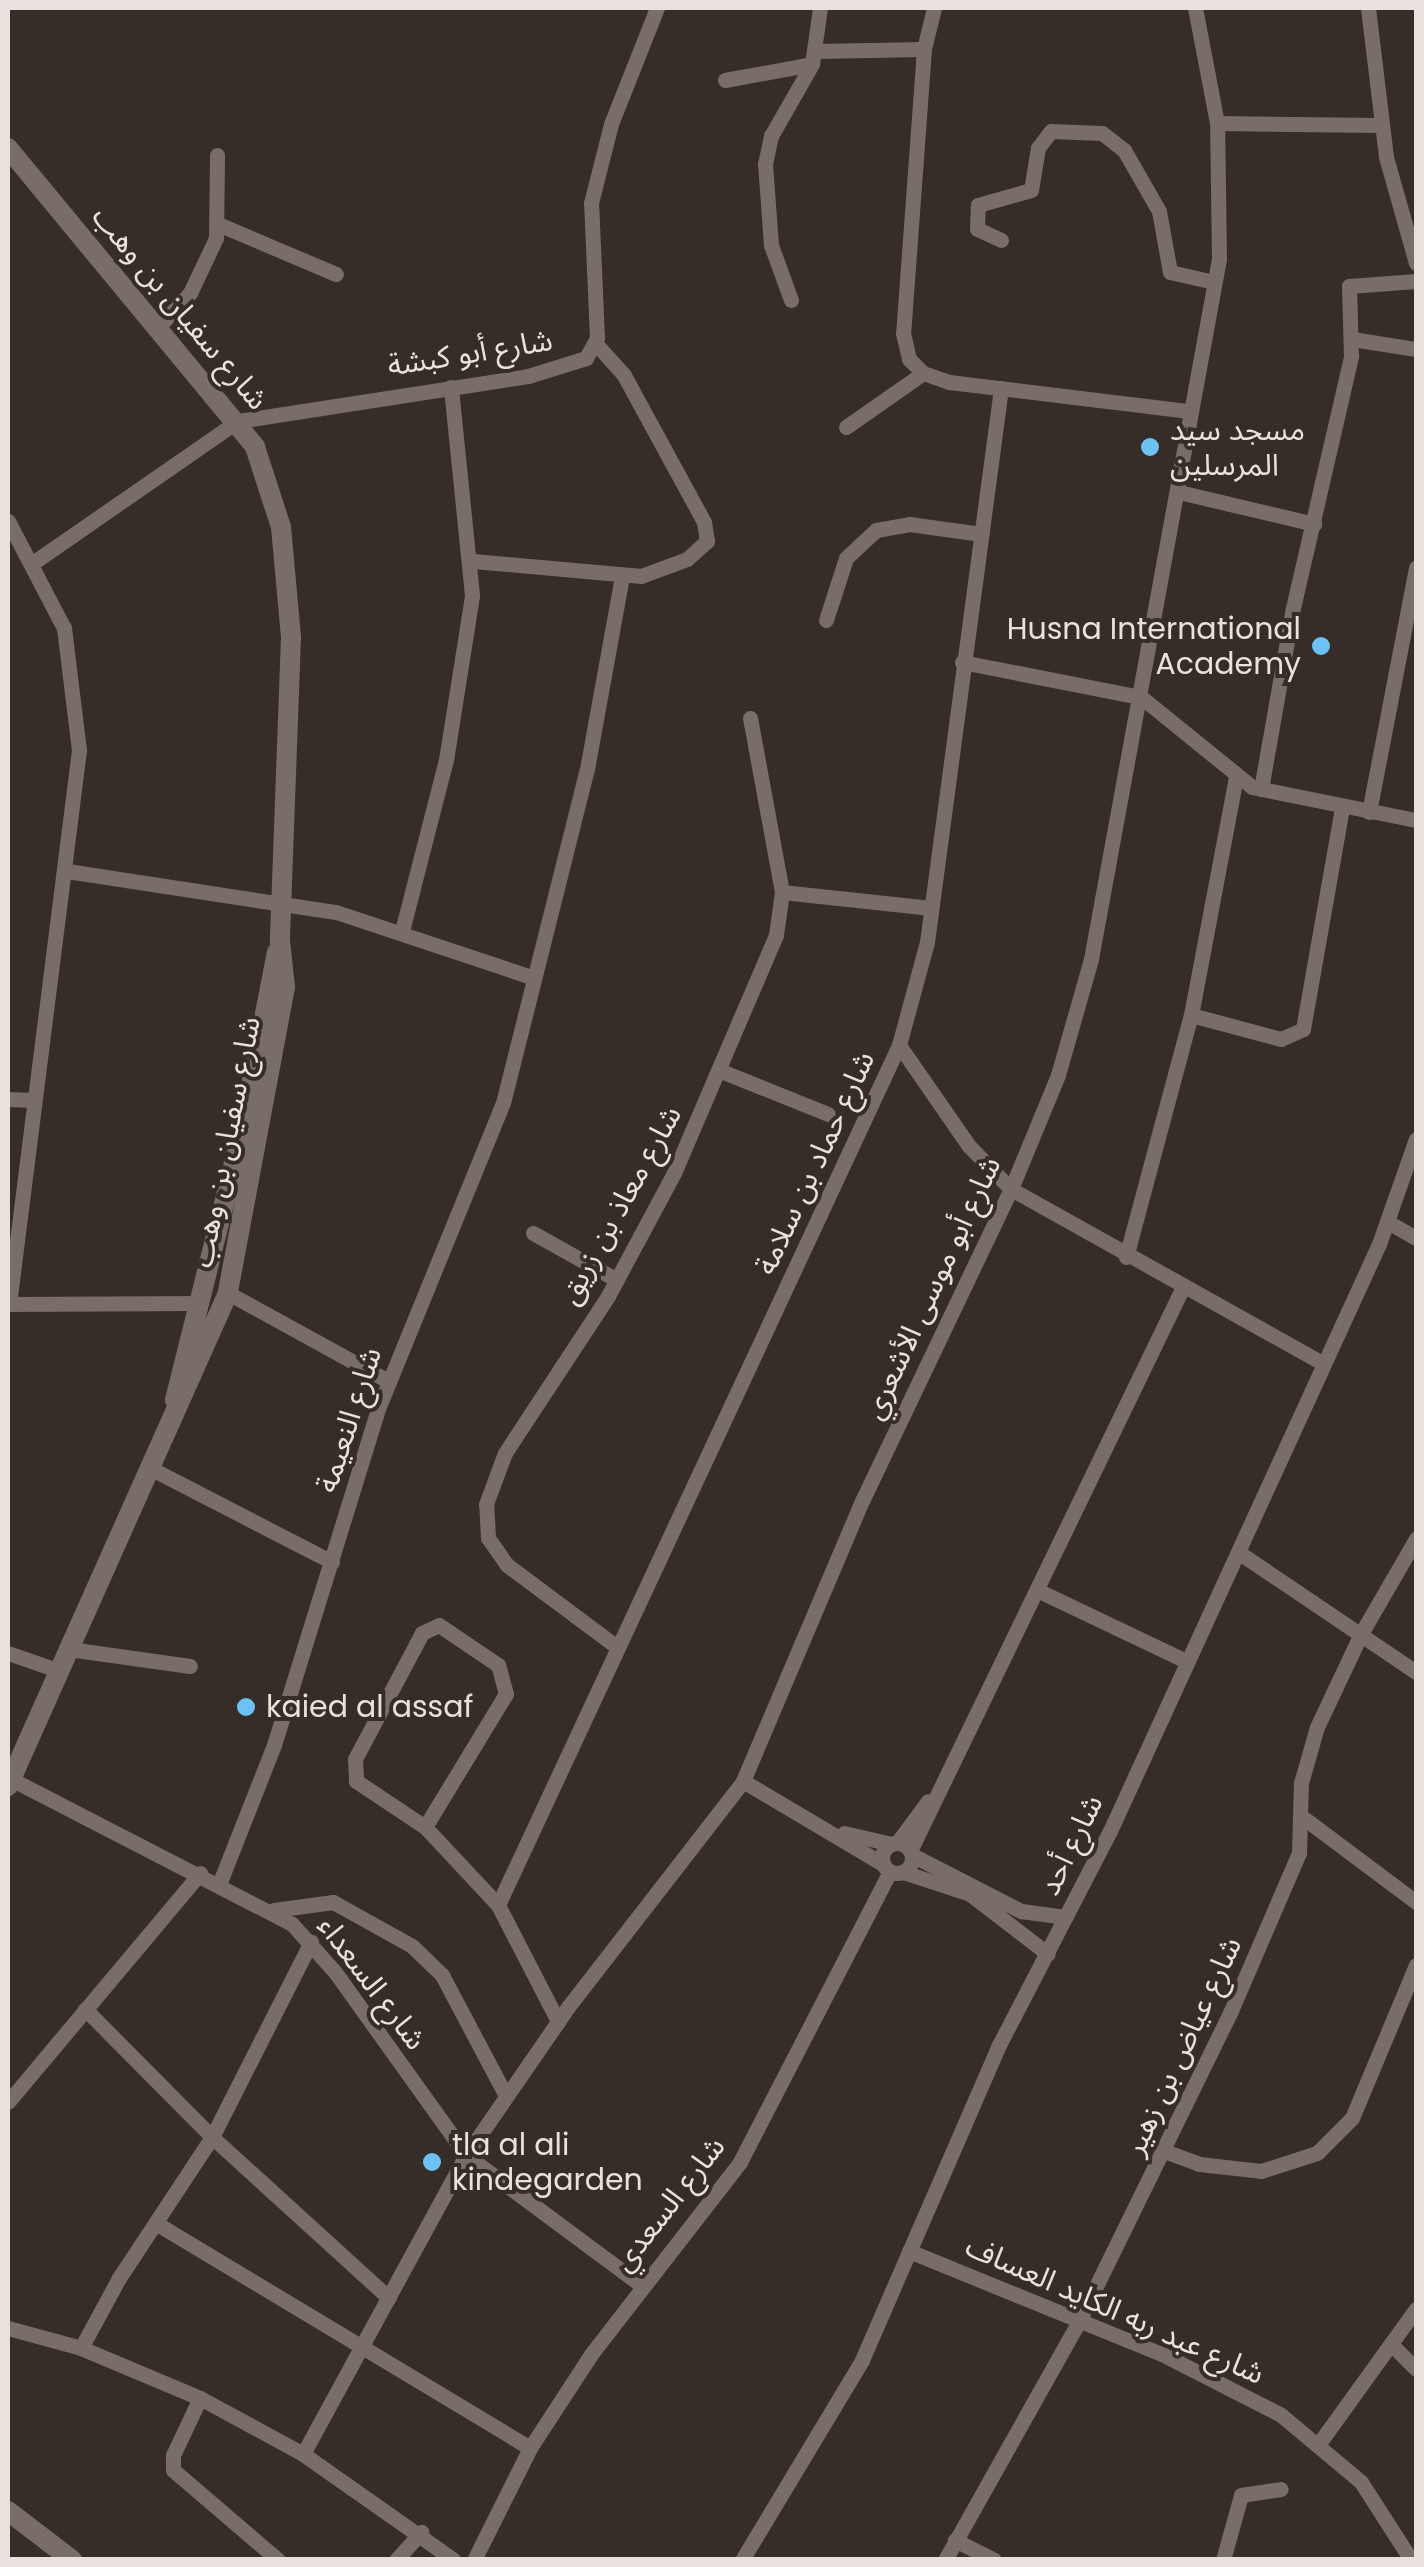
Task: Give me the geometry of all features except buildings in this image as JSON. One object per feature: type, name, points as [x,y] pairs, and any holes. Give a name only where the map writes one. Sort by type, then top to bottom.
[{"type":"street","name":"شارع أبو كبشة","points":[[238,421],[553,371],[586,358],[597,345],[591,203],[611,124],[658,8]]},
{"type":"street","points":[[791,300],[771,245],[765,164],[771,136],[814,57],[820,8]]},
{"type":"street","points":[[934,8],[924,49],[903,333],[909,358],[923,373],[1001,388],[1190,411]]},
{"type":"street","name":"شارع أبو موسى الأشعري","points":[[303,2454],[466,2155],[558,2021],[743,1781],[862,1501],[1011,1189],[1058,1075],[1086,982],[1179,492],[1214,282],[1221,225],[1218,123],[1195,8]]},
{"type":"street","points":[[1368,8],[1392,189],[1416,264]]},
{"type":"street","points":[[724,80],[814,57],[924,49]]},
{"type":"street","points":[[1218,123],[1381,125]]},
{"type":"street","points":[[1001,240],[977,229],[978,206],[1032,190],[1038,148],[1051,131],[1102,133],[1124,150],[1160,211],[1170,272],[1214,282]]},
{"type":"street","name":"شارع سفيان بن وهب","points":[[8,148],[238,421],[276,503],[290,600],[280,941],[284,987],[228,1292],[196,1370],[175,1402]]},
{"type":"street","points":[[158,328],[206,268],[218,224],[217,155]]},
{"type":"street","points":[[218,224],[336,274]]},
{"type":"street","points":[[1261,789],[1352,339],[1350,288],[1354,281],[1416,280]]},
{"type":"street","points":[[1352,339],[1416,349]]},
{"type":"street","points":[[473,560],[622,576],[670,568],[702,546],[708,534],[624,375],[597,345]]},
{"type":"street","points":[[846,426],[923,373]]},
{"type":"street","points":[[402,931],[448,748],[473,560],[452,387]]},
{"type":"street","name":"شارع حماد بن سلامة","points":[[498,1906],[900,1045],[932,908],[1001,388]]},
{"type":"street","points":[[34,562],[238,421]]},
{"type":"street","points":[[1179,492],[1314,524]]},
{"type":"street","points":[[8,522],[34,562],[64,628],[78,707],[67,871],[8,1304],[200,1302]]},
{"type":"street","points":[[826,620],[846,558],[876,530],[909,524],[980,534]]},
{"type":"street","points":[[1369,812],[1416,567]]},
{"type":"street","name":"شارع النعيمة","points":[[220,1882],[274,1745],[388,1382],[492,1136],[587,770],[622,576]]},
{"type":"street","points":[[962,662],[1141,697],[1236,777],[1261,789],[1416,820]]},
{"type":"street","name":"شارع معاذ بن زريق","points":[[617,1647],[507,1565],[488,1538],[485,1513],[505,1453],[617,1280],[721,1070],[776,935],[782,892],[750,718]]},
{"type":"street","points":[[1126,1257],[1191,1015],[1236,777]]},
{"type":"street","points":[[1191,1015],[1281,1038],[1303,1029],[1342,807]]},
{"type":"street","points":[[67,871],[281,904],[402,931],[531,977]]},
{"type":"street","points":[[782,892],[932,908]]},
{"type":"street","name":"شارع سفيان بن وهب","points":[[9,1782],[175,1402],[280,941]]},
{"type":"street","points":[[900,1045],[969,1146],[1011,1189],[1182,1290],[1320,1362]]},
{"type":"street","points":[[721,1070],[828,1114]]},
{"type":"street","points":[[8,1099],[34,1100]]},
{"type":"street","name":"شارع أحد","points":[[742,2560],[841,2402],[999,2045],[1066,1917],[1238,1552],[1320,1362],[1388,1222],[1416,1138]]},
{"type":"street","points":[[1388,1222],[1416,1238]]},
{"type":"street","points":[[533,1233],[617,1280]]},
{"type":"street","points":[[892,1869],[1037,1590],[1182,1290]]},
{"type":"street","points":[[228,1292],[388,1382]]},
{"type":"street","points":[[148,1467],[332,1562]]},
{"type":"street","name":"شارع عياض بن زهير","points":[[945,2560],[1080,2319],[1266,1936],[1305,1819],[1307,1754],[1362,1632],[1416,1539]]},
{"type":"street","points":[[1238,1552],[1416,1672]]},
{"type":"street","points":[[1037,1590],[1186,1661]]},
{"type":"street","points":[[425,1827],[506,1694],[498,1665],[440,1624],[422,1633],[353,1768],[360,1788],[425,1827],[498,1906],[558,2021]]},
{"type":"street","points":[[69,1649],[190,1666]]},
{"type":"street","points":[[8,1653],[60,1671]]},
{"type":"street","points":[[743,1781],[836,1831],[892,1869],[970,1894],[1048,1954]]},
{"type":"street","name":"شارع السعداء","points":[[9,1782],[274,1910],[311,1942],[466,2155],[641,2285]]},
{"type":"street","points":[[1305,1819],[1416,1902]]},
{"type":"street","points":[[836,1831],[903,1848],[1021,1911],[1066,1917]]},
{"type":"street","points":[[892,1869],[903,1848]]},
{"type":"street","name":"شارع السعدي","points":[[474,2560],[530,2448],[641,2285],[740,2162],[892,1869]]},
{"type":"street","points":[[8,2102],[200,1873]]},
{"type":"street","points":[[274,1910],[333,1902],[412,1946],[442,1974],[506,2096]]},
{"type":"street","points":[[81,2348],[118,2278],[159,2225],[212,2137],[311,1942]]},
{"type":"street","points":[[1164,2150],[1200,2164],[1261,2171],[1316,2154],[1360,2102],[1416,1965]]},
{"type":"street","points":[[85,2010],[212,2137],[389,2298]]},
{"type":"street","points":[[159,2225],[360,2350],[530,2448]]},
{"type":"street","name":"شارع عبد ربه الكايد العساف","points":[[909,2251],[1080,2319],[1224,2384],[1320,2442],[1361,2482],[1411,2560]]},
{"type":"street","points":[[1320,2442],[1416,2310]]},
{"type":"street","points":[[8,2328],[81,2348],[200,2398],[303,2454],[421,2532],[454,2560]]},
{"type":"street","points":[[1391,2344],[1416,2369]]},
{"type":"street","points":[[200,2398],[173,2455],[173,2470],[278,2560]]},
{"type":"street","points":[[1223,2560],[1241,2495],[1281,2489]]},
{"type":"street","points":[[8,2511],[72,2560]]},
{"type":"street","points":[[396,2560],[421,2532]]},
{"type":"street","points":[[955,2540],[994,2560]]},
{"type":"place","name":"مسجد سيد المرسلين","points":[[1150,447]]},
{"type":"place","name":"Husna International Academy","points":[[1321,646]]},
{"type":"place","name":"kaied al assaf","points":[[246,1707]]},
{"type":"place","name":"tla al ali kindegarden","points":[[432,2162]]}]
